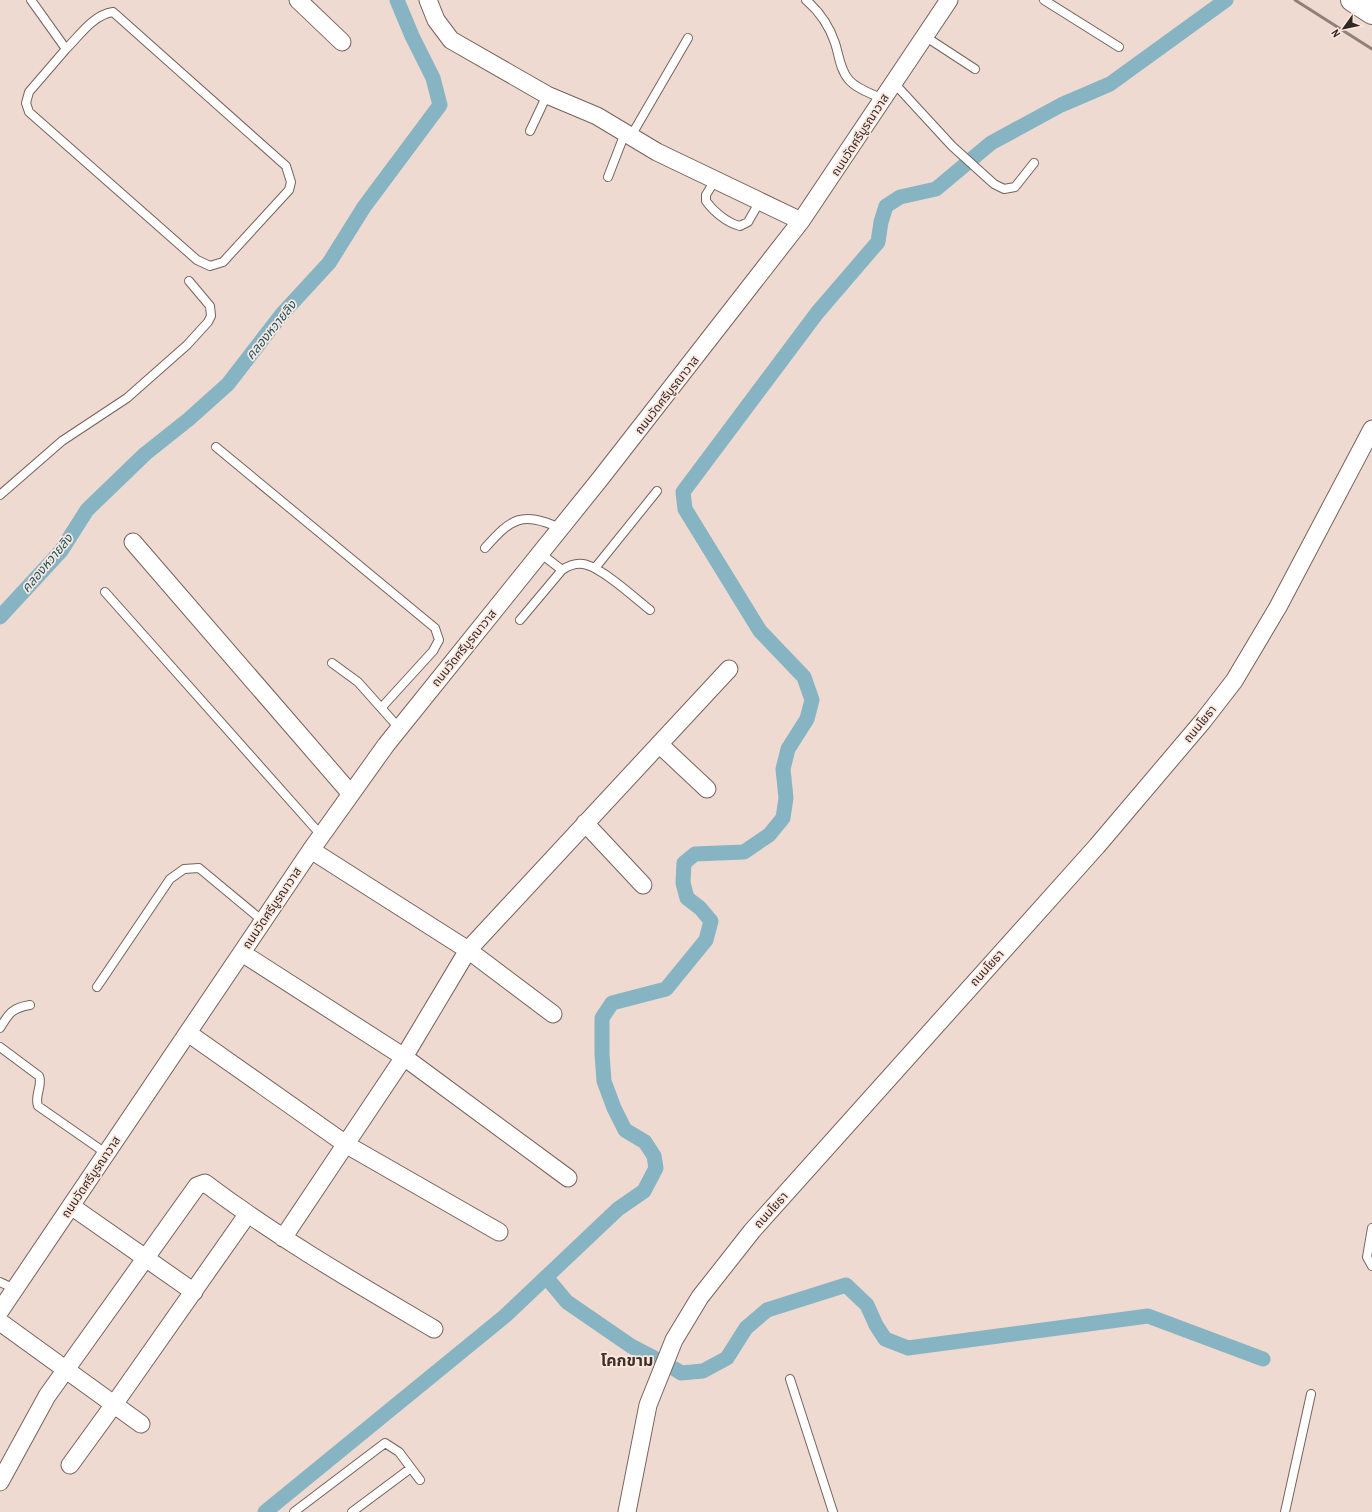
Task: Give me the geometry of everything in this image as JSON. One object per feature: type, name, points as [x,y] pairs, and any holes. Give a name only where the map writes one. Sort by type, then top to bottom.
[{"type":"street","points":[[298,0],[342,42]]},
{"type":"street","points":[[428,0],[436,20],[451,40],[547,94],[597,116],[657,152],[801,221]]},
{"type":"street","name":"ถนนวัดศรีบูรณาวาส","points":[[0,1311],[8,1286],[71,1206],[264,922],[311,850],[351,794],[400,728],[709,341],[801,221],[926,37],[949,0]]},
{"type":"street","name":"ถนนโยธา","points":[[626,1512],[648,1405],[674,1340],[700,1297],[752,1231],[1096,846],[1204,721],[1234,680],[1278,607],[1370,438]]},
{"type":"street","points":[[133,542],[351,794]]},
{"type":"street","points":[[283,1238],[347,1145],[404,1057],[468,950],[729,669]]},
{"type":"street","points":[[659,744],[707,789]]},
{"type":"street","points":[[586,824],[643,885]]},
{"type":"street","points":[[311,850],[468,950],[553,1014]]},
{"type":"street","points":[[242,953],[404,1057],[568,1178]]},
{"type":"street","points":[[188,1033],[347,1145],[499,1232]]},
{"type":"street","points":[[0,1482],[47,1396],[196,1186],[201,1183],[205,1183],[247,1215],[283,1238],[434,1329]]},
{"type":"street","points":[[71,1206],[194,1292]]},
{"type":"street","points":[[70,1465],[194,1292],[247,1215]]},
{"type":"street","points":[[0,1322],[115,1403],[141,1424]]},
{"type":"lane","points":[[31,0],[66,49]]},
{"type":"lane","points":[[806,0],[818,10],[830,29],[840,62],[848,79],[856,86],[883,99]]},
{"type":"lane","points":[[1044,0],[1119,47]]},
{"type":"lane","points":[[113,12],[286,166],[291,182],[289,190],[223,262],[210,266],[197,260],[29,112],[26,103],[29,92],[66,49],[94,21],[104,14],[113,12]]},
{"type":"lane","points":[[926,37],[975,69]]},
{"type":"lane","points":[[608,177],[628,135],[688,38]]},
{"type":"lane","points":[[894,83],[952,146],[994,184],[1004,189],[1015,187],[1034,163]]},
{"type":"lane","points":[[530,131],[547,94]]},
{"type":"lane","points":[[715,180],[706,195],[706,201],[710,207],[733,224],[740,226],[748,222],[760,202]]},
{"type":"lane","points":[[0,495],[62,441],[127,398],[187,345],[208,322],[211,316],[210,306],[189,282]]},
{"type":"lane","points":[[216,447],[435,628],[439,640],[432,651],[382,707]]},
{"type":"lane","points":[[595,568],[656,491]]},
{"type":"lane","points":[[485,548],[505,527],[514,520],[539,520],[560,528]]},
{"type":"lane","points":[[540,553],[562,570]]},
{"type":"lane","points":[[520,620],[562,570],[572,564],[582,564],[595,568],[650,610]]},
{"type":"lane","points":[[105,592],[321,836]]},
{"type":"lane","points":[[332,663],[358,682],[400,728]]},
{"type":"lane","points":[[97,987],[170,879],[184,869],[199,868],[264,922]]},
{"type":"lane","points":[[0,1028],[8,1014],[17,1007],[30,1005]]},
{"type":"lane","points":[[0,1047],[39,1076],[41,1081],[36,1101],[38,1106],[107,1154]]},
{"type":"lane","points":[[1372,1228],[1367,1257],[1372,1266]]},
{"type":"lane","points":[[790,1379],[833,1512]]},
{"type":"lane","points":[[1285,1512],[1311,1394]]},
{"type":"lane","points":[[294,1512],[385,1443],[399,1452],[420,1480]]},
{"type":"lane","points":[[352,1512],[411,1468]]},
{"type":"waterway","name":"คลองหวายลิง","points":[[0,617],[61,551],[87,510],[145,454],[189,419],[228,384],[282,314],[329,263],[364,207],[440,105],[433,78],[412,36],[397,0]]},
{"type":"waterway","points":[[265,1512],[505,1316],[618,1209],[644,1191],[656,1168],[654,1156],[645,1142],[625,1130],[614,1108],[604,1081],[602,1018],[612,1003],[666,989],[706,940],[711,921],[700,908],[687,898],[683,883],[684,863],[695,854],[744,852],[769,835],[783,818],[786,798],[783,769],[788,749],[807,719],[812,700],[804,677],[760,631],[685,509],[683,492],[817,313],[878,242],[881,222],[886,206],[900,197],[936,189],[991,143],[1061,105],[1110,84],[1226,0]]},
{"type":"waterway","points":[[546,1277],[567,1302],[631,1346],[654,1358]]},
{"type":"waterway","points":[[675,1369],[681,1373],[703,1371],[727,1358],[746,1328],[767,1310],[846,1285],[867,1305],[876,1325],[885,1339],[908,1348],[1148,1316],[1263,1359]]},
{"type":"railway","points":[[1295,0],[1372,49]]},
{"type":"district","name":"โคกขาม","points":[[627,1360]]}]
